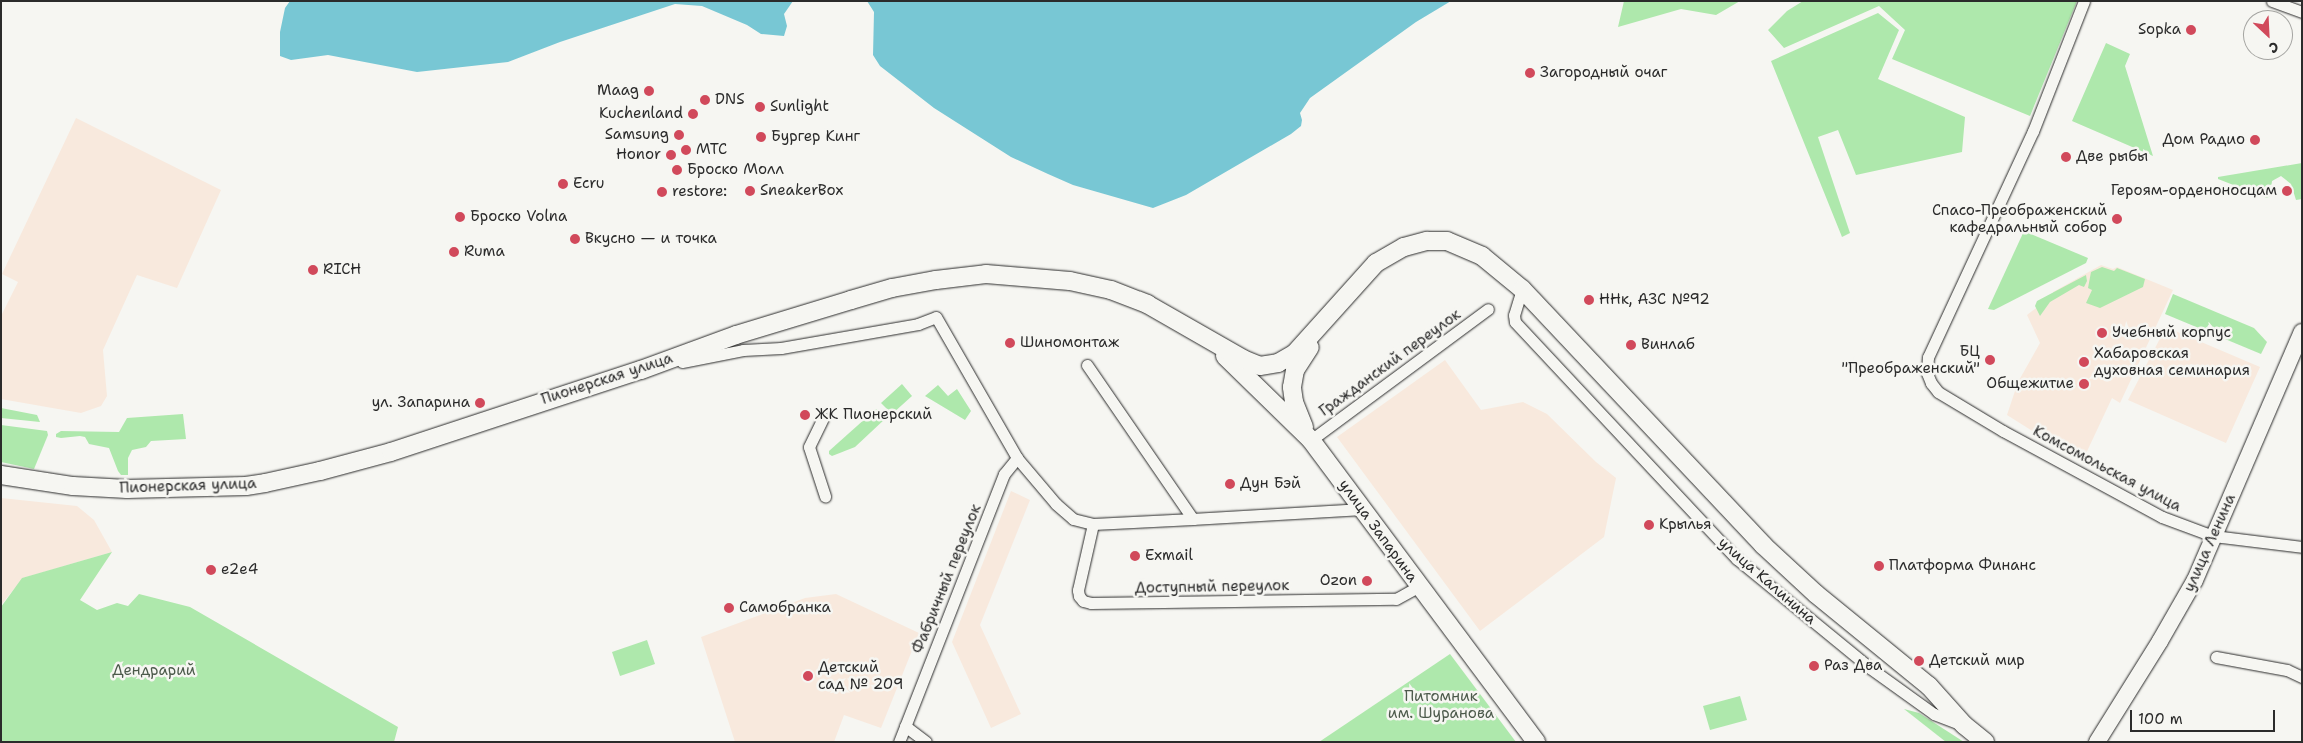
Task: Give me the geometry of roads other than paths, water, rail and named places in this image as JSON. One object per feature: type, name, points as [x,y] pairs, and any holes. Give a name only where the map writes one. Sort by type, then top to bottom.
[{"type":"main road","name":"улица Калинина","points":[[1332,313],[1376,263],[1404,247],[1427,241],[1447,241],[1482,256],[1522,289],[1763,545],[1816,594],[1929,686],[1964,725],[1985,742]]},
{"type":"main road","name":"Пионерская улица","points":[[1,475],[73,486],[126,489],[246,486],[264,483],[391,452],[641,370],[736,335],[892,288],[986,274],[1070,281],[1110,290],[1147,304],[1202,336]]},
{"type":"main road","points":[[1202,336],[1243,359],[1260,366],[1278,363],[1295,353],[1332,313]]},
{"type":"main road","points":[[1311,440],[1294,402],[1292,387],[1295,370],[1332,313]]},
{"type":"main road","name":"улица Ленина","points":[[2097,742],[2160,641],[2195,580],[2302,332]]},
{"type":"main road","name":"улица Запарина","points":[[1202,336],[1271,399],[1311,440],[1536,742]]},
{"type":"street","name":"Комсомольская улица","points":[[2084,1],[2033,131],[1928,357],[1927,374],[1938,392],[2067,467],[2162,517],[2213,536],[2302,547]]},
{"type":"street","points":[[2272,1],[2302,12]]},
{"type":"street","name":"улица Калинина","points":[[1522,289],[1514,315],[1515,322],[1737,559],[1870,668],[1934,714],[1964,725]]},
{"type":"street","name":"Гражданский переулок","points":[[1311,440],[1488,310]]},
{"type":"street","points":[[641,370],[743,350],[781,348],[918,324],[936,317],[1017,458],[1056,504],[1073,519],[1093,524],[1362,509]]},
{"type":"street","points":[[1087,365],[1193,519]]},
{"type":"street","points":[[824,418],[809,447],[825,496]]},
{"type":"street","name":"Фабричный переулок","points":[[899,742],[1004,474],[1017,458]]},
{"type":"street","name":"Доступный переулок","points":[[1093,524],[1078,590],[1079,596],[1083,601],[1091,603],[1396,599],[1419,586]]},
{"type":"street","points":[[2216,657],[2287,670],[2302,676]]},
{"type":"street","points":[[905,726],[926,742]]},
{"type":"water","points":[[290,1],[793,1],[784,14],[787,26],[784,36],[761,34],[747,25],[702,6],[675,4],[560,42],[508,62],[417,72],[328,55],[291,60],[280,56],[280,32],[285,8]]},
{"type":"water","points":[[867,1],[1451,1],[1416,22],[1310,98],[1300,113],[1301,126],[1291,134],[1186,195],[1153,208],[1073,185],[1048,174],[1011,157],[934,108],[880,66],[873,55],[874,12]]},
{"type":"place","name":"Sopka","points":[[2191,30]]},
{"type":"place","name":"Загородный очаг","points":[[1530,73]]},
{"type":"place","name":"Maag","points":[[649,91]]},
{"type":"place","name":"DNS","points":[[705,100]]},
{"type":"place","name":"Sunlight","points":[[760,107]]},
{"type":"place","name":"Kuchenland","points":[[693,114]]},
{"type":"place","name":"Samsung","points":[[679,135]]},
{"type":"place","name":"Бургер Кинг","points":[[761,137]]},
{"type":"place","name":"Дом Радио","points":[[2255,140]]},
{"type":"place","name":"МТС","points":[[686,150]]},
{"type":"place","name":"Honor","points":[[671,155]]},
{"type":"place","name":"Две рыбы","points":[[2066,157]]},
{"type":"place","name":"Броско Молл","points":[[677,170]]},
{"type":"place","name":"Ecru","points":[[563,184]]},
{"type":"place","name":"SneakerBox","points":[[750,191]]},
{"type":"place","name":"Героям-орденоносцам","points":[[2287,191]]},
{"type":"place","name":"restore:","points":[[662,192]]},
{"type":"place","name":"Броско Volna","points":[[460,217]]},
{"type":"place","name":"Спасо-Преображенский кафедральный собор","points":[[2117,219]]},
{"type":"place","name":"Вкусно — и точка","points":[[575,239]]},
{"type":"place","name":"Ruma","points":[[454,252]]},
{"type":"place","name":"RICH","points":[[313,270]]},
{"type":"place","name":"ННк, АЗС №92","points":[[1589,300]]},
{"type":"place","name":"Учебный корпус","points":[[2102,333]]},
{"type":"place","name":"Шиномонтаж","points":[[1010,343]]},
{"type":"place","name":"Винлаб","points":[[1631,345]]},
{"type":"place","name":"БЦ \"Преображенский\"","points":[[1990,360]]},
{"type":"place","name":"Хабаровская духовная семинария","points":[[2084,362]]},
{"type":"place","name":"Общежитие","points":[[2084,384]]},
{"type":"place","name":"ул. Запарина","points":[[480,403]]},
{"type":"place","name":"ЖК Пионерский","points":[[805,415]]},
{"type":"place","name":"Дун Бэй","points":[[1230,484]]},
{"type":"place","name":"Крылья","points":[[1649,525]]},
{"type":"place","name":"Exmail","points":[[1135,556]]},
{"type":"place","name":"Платформа Финанс","points":[[1879,566]]},
{"type":"place","name":"е2е4","points":[[211,570]]},
{"type":"place","name":"Ozon","points":[[1367,581]]},
{"type":"place","name":"Самобранка","points":[[729,608]]},
{"type":"place","name":"Детский мир","points":[[1919,661]]},
{"type":"place","name":"Раз Два","points":[[1814,666]]},
{"type":"place","name":"Детский сад № 209","points":[[808,676]]},
{"type":"park label","name":"Дендрарий","points":[[154,671]]},
{"type":"park label","name":"Питомник им. Шуранова","points":[[1441,704]]}]
